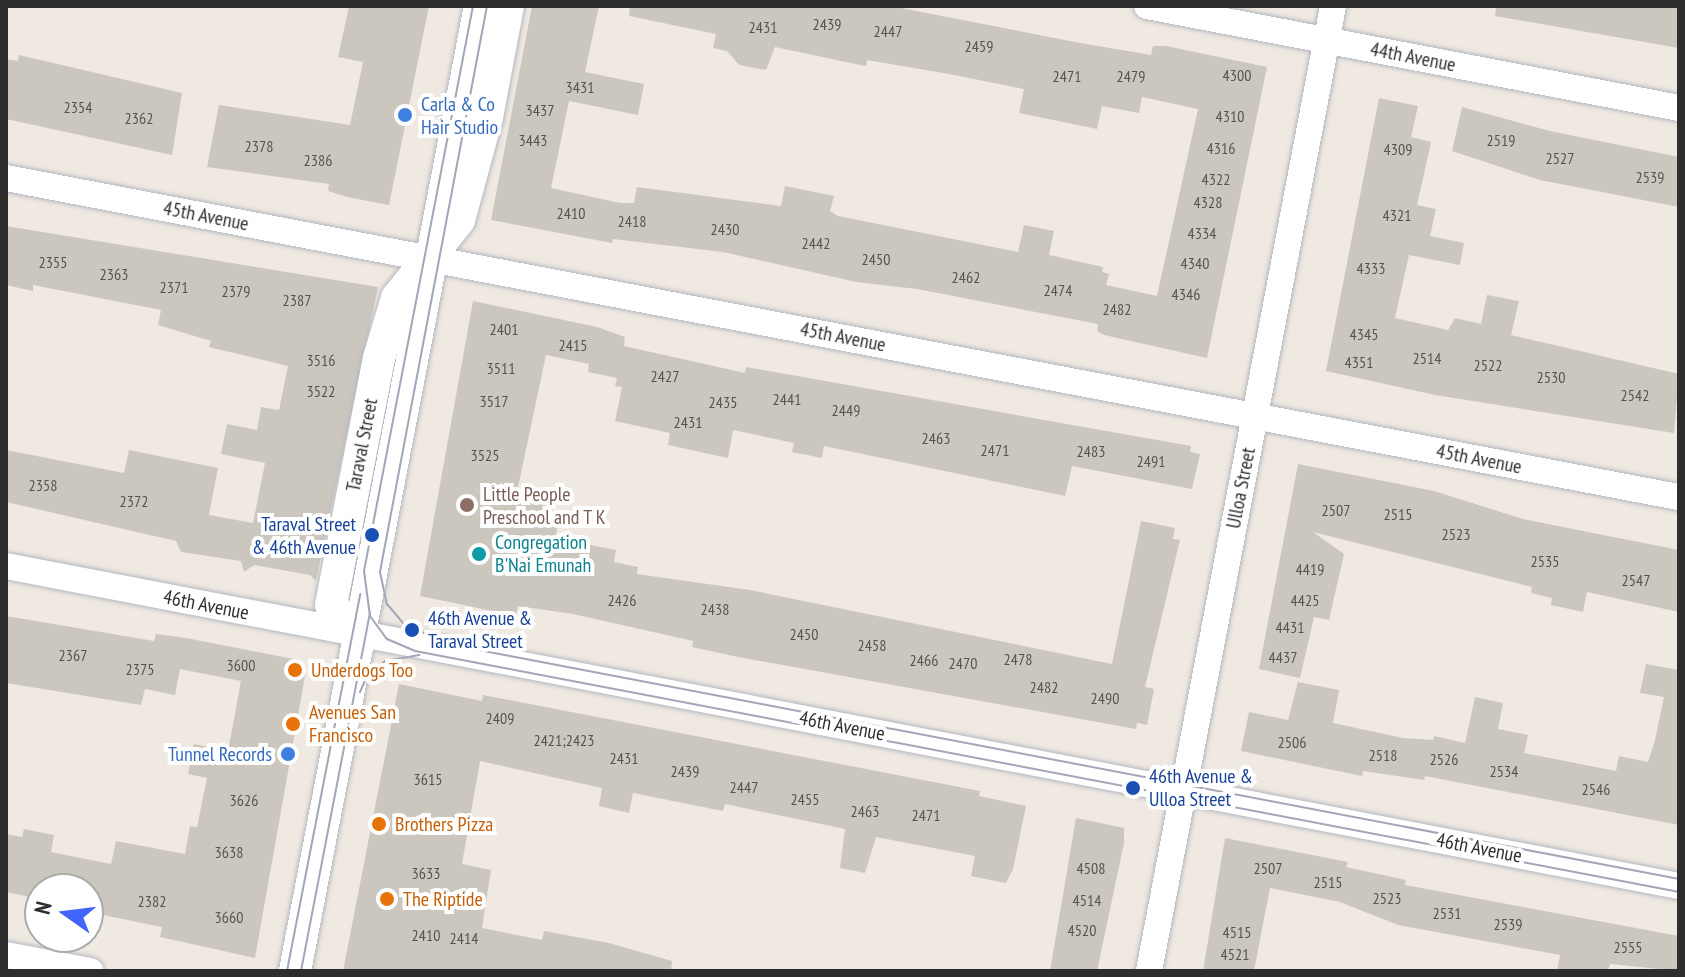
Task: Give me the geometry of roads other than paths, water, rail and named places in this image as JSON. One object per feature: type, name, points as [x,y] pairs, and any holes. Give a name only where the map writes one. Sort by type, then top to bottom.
[{"type":"street","name":"Taraval Street","points":[[295,971],[480,6]]},
{"type":"street","name":"Taraval Street","points":[[431,259],[459,220],[487,117],[508,6]]},
{"type":"street","name":"44th Avenue","points":[[1147,6],[1679,108]]},
{"type":"street","name":"Ulloa Street","points":[[1149,971],[1333,6]]},
{"type":"street","name":"45th Avenue","points":[[6,178],[1679,497]]},
{"type":"street","name":"46th Avenue","points":[[6,566],[1679,886]]},
{"type":"street","points":[[6,955],[90,971]]},
{"type":"tram line","points":[[473,6],[364,571],[370,616],[387,639],[415,651],[1679,892]]},
{"type":"tram line","points":[[487,6],[380,572],[387,604],[406,627],[468,648],[1679,879]]},
{"type":"tram line","points":[[287,971],[360,594]]},
{"type":"tram line","points":[[301,971],[370,613]]},
{"type":"tram line","points":[[360,692],[368,674],[385,661],[419,655]]},
{"type":"place","name":"Carla & Co Hair Studio","points":[[405,115]]},
{"type":"place","name":"Little People Preschool and T K","points":[[467,505]]},
{"type":"place","name":"Taraval Street & 46th Avenue","points":[[372,535]]},
{"type":"place","name":"Congregation B'Nai Emunah","points":[[479,554]]},
{"type":"place","name":"46th Avenue & Taraval Street","points":[[412,630]]},
{"type":"place","name":"Underdogs Too","points":[[295,670]]},
{"type":"place","name":"Avenues San Francisco","points":[[293,724]]},
{"type":"place","name":"Tunnel Records","points":[[288,754]]},
{"type":"place","name":"46th Avenue & Ulloa Street","points":[[1133,788]]},
{"type":"place","name":"Brothers Pizza","points":[[379,824]]},
{"type":"place","name":"The Riptide","points":[[387,899]]}]
